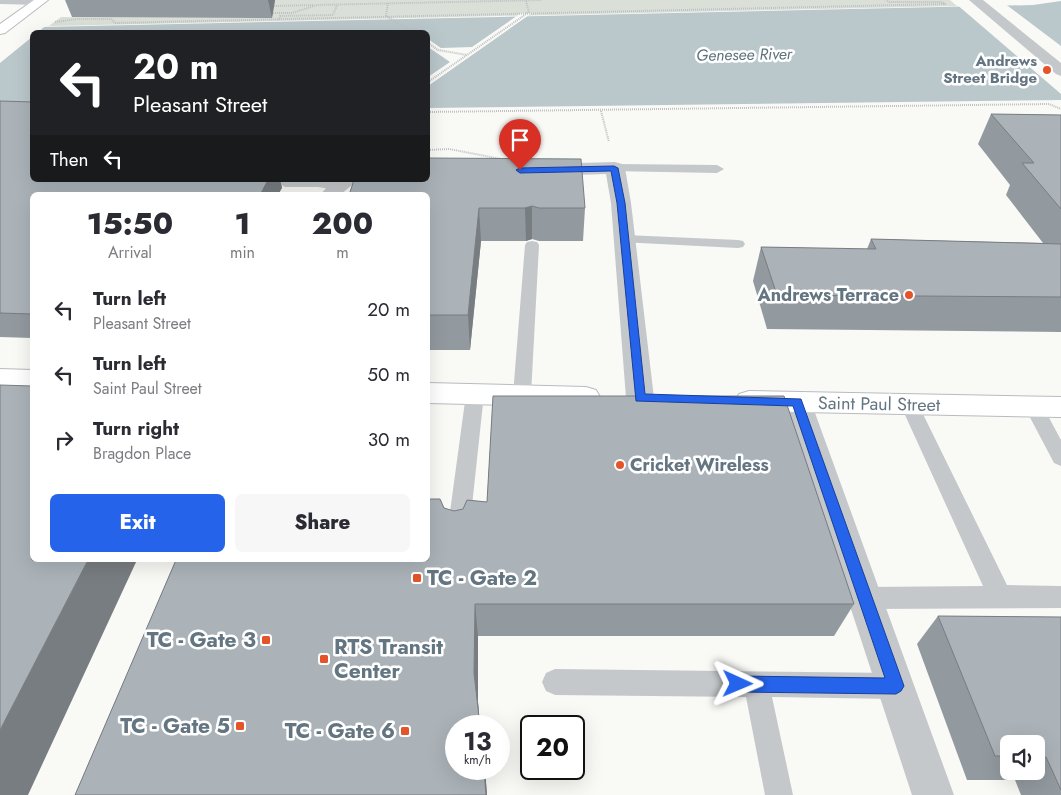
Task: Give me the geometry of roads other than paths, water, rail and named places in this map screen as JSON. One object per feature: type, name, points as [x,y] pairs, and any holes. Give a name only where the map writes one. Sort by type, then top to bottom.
[{"type":"main road","points":[[5,26],[42,0]]},
{"type":"main road","points":[[0,378],[30,379]]},
{"type":"main road","points":[[430,392],[670,399]]},
{"type":"main road","name":"Saint Paul Street","points":[[728,400],[1061,407]]},
{"type":"street","points":[[0,0],[42,0]]},
{"type":"street","points":[[977,1],[1061,71]]},
{"type":"street","points":[[530,170],[614,168],[619,190],[625,239],[640,398]]},
{"type":"street","points":[[797,402],[933,795]]},
{"type":"lane","points":[[614,168],[717,169]]},
{"type":"lane","points":[[285,183],[318,183],[338,187]]},
{"type":"lane","points":[[625,239],[738,244]]},
{"type":"lane","points":[[522,396],[532,245]]},
{"type":"lane","points":[[458,534],[475,394]]},
{"type":"lane","points":[[909,404],[1000,596]]},
{"type":"lane","points":[[1033,406],[1061,458]]},
{"type":"lane","points":[[865,598],[1061,597]]},
{"type":"lane","points":[[555,682],[896,686]]},
{"type":"lane","points":[[756,684],[779,795]]},
{"type":"water","name":"Genesee River","points":[[1061,1],[1061,100],[430,108],[430,30],[30,30],[30,108],[0,108],[0,28],[1033,5]]},
{"type":"place","name":"Andrews Street Bridge","points":[[1047,70]]},
{"type":"place","name":"Andrews Terrace","points":[[909,295]]},
{"type":"place","name":"Cricket Wireless","points":[[620,465]]},
{"type":"place","name":"TC - Gate 2","points":[[417,578]]},
{"type":"place","name":"TC - Gate 3","points":[[266,640]]},
{"type":"place","name":"RTS Transit Center","points":[[324,659]]},
{"type":"place","name":"TC - Gate 5","points":[[240,726]]},
{"type":"place","name":"TC - Gate 6","points":[[405,731]]}]
